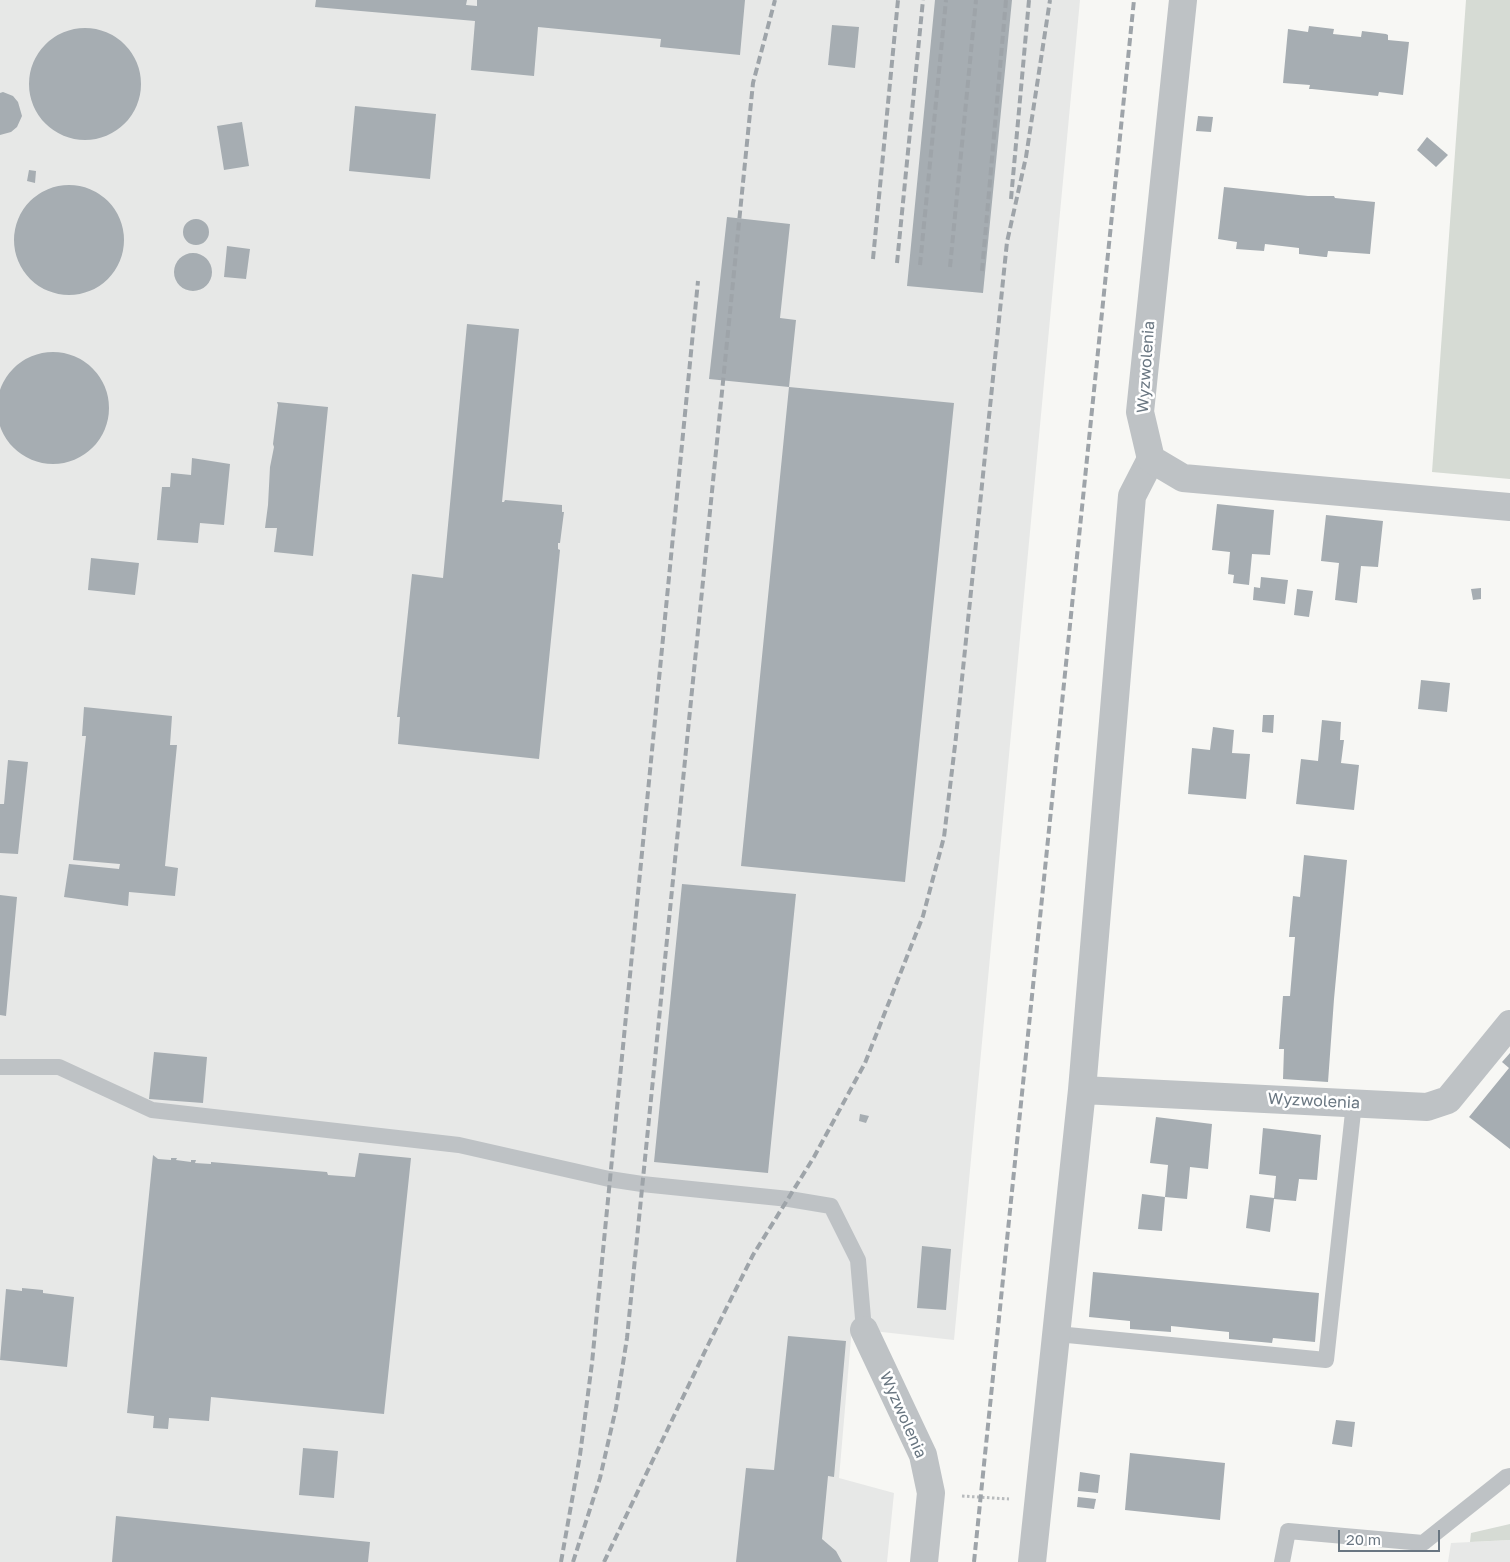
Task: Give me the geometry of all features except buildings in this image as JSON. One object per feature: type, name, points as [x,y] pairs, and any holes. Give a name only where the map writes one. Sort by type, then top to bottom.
[{"type":"street","name":"Wyzwolenia","points":[[1151,459],[1140,412],[1183,0]]},
{"type":"street","points":[[1032,1562],[1082,1090],[1132,496],[1151,459],[1183,478],[1510,507]]},
{"type":"street","name":"Wyzwolenia","points":[[1082,1090],[1427,1107],[1448,1100],[1510,1024]]},
{"type":"street","name":"Wyzwolenia","points":[[864,1330],[923,1455],[931,1493],[924,1562]]},
{"type":"lane","points":[[0,1067],[59,1068],[152,1110],[459,1145],[609,1179],[789,1199],[831,1206],[858,1260],[864,1330]]},
{"type":"lane","points":[[1057,1334],[1326,1360],[1354,1103]]},
{"type":"lane","points":[[1282,1562],[1288,1531],[1423,1543],[1510,1476]]},
{"type":"path","points":[[931,1493],[1039,1501]]},
{"type":"shaded area","points":[[0,0],[1080,0],[954,1340],[852,1327],[839,1478],[894,1493],[887,1562],[0,1562]]},
{"type":"shaded area","points":[[1466,0],[1510,0],[1510,479],[1432,472]]},
{"type":"shaded area","points":[[1510,1524],[1510,1540],[1470,1542],[1471,1533]]},
{"type":"shaded area","points":[[1510,1540],[1510,1562],[1448,1562],[1451,1543]]},
{"type":"railway","points":[[573,1562],[600,1478],[616,1408],[627,1338],[753,83],[775,0]]},
{"type":"railway","points":[[873,259],[898,0]]},
{"type":"railway","points":[[897,263],[923,0]]},
{"type":"railway","points":[[920,265],[946,0]]},
{"type":"railway","points":[[950,267],[976,0]]},
{"type":"railway","points":[[982,271],[1006,0]]},
{"type":"railway","points":[[1011,199],[1029,0]]},
{"type":"railway","points":[[604,1562],[753,1255],[814,1157],[865,1063],[923,916],[944,837],[1007,242],[1026,157],[1050,0]]},
{"type":"railway","points":[[974,1562],[1134,0]]},
{"type":"railway","points":[[561,1562],[580,1455],[592,1363],[698,281]]}]
